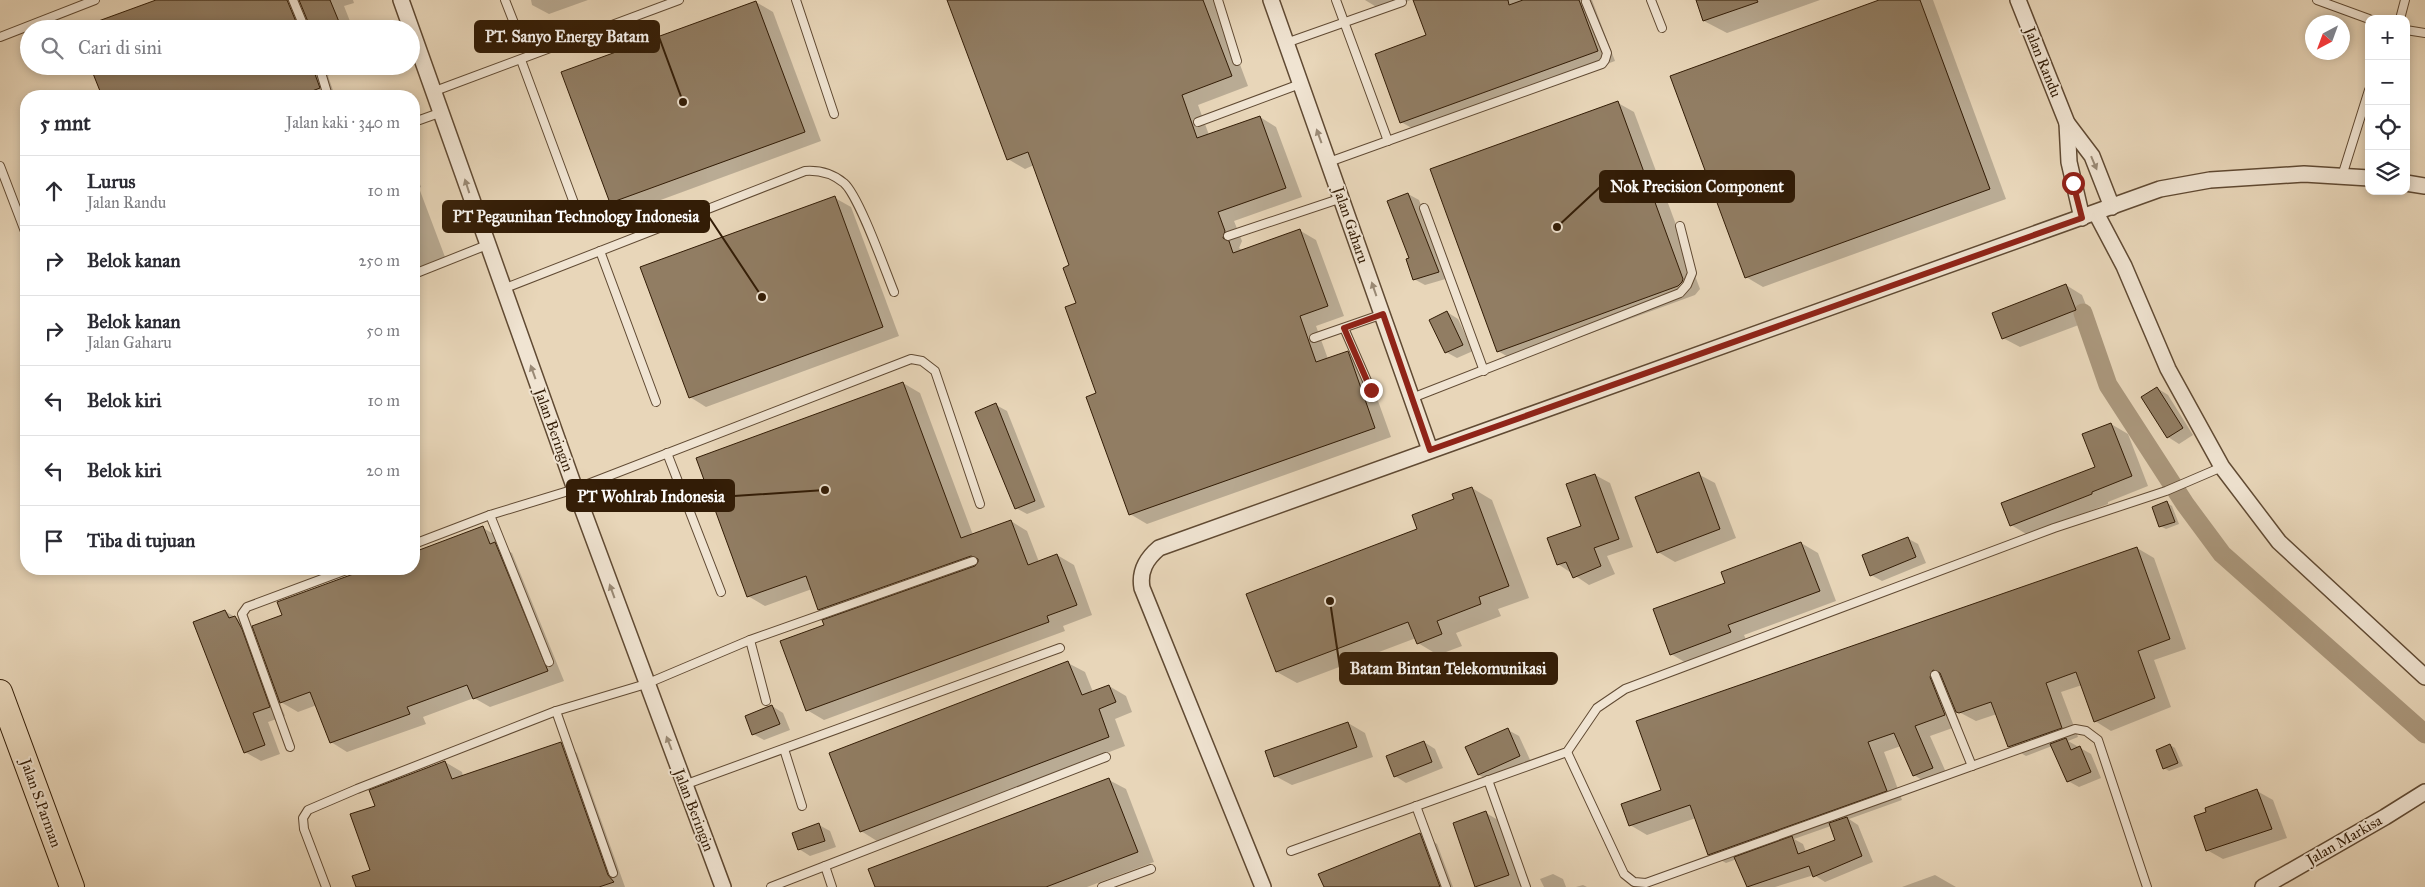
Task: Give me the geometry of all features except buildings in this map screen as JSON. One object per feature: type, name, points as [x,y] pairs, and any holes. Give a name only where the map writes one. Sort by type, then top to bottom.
[{"type":"main road","name":"Jalan S.Parman","points":[[0,692],[72,887]]},
{"type":"street","name":"Jalan Beringin","points":[[401,0],[408,20]]},
{"type":"street","name":"Jalan Gaharu","points":[[1270,0],[1342,198],[1430,450]]},
{"type":"street","name":"Jalan Randu","points":[[2018,0],[2067,123],[2092,156],[2112,208]]},
{"type":"street","name":"Jalan Beringin","points":[[420,52],[575,489],[723,887]]},
{"type":"street","name":"Jalan Randu","points":[[2067,123],[2069,162],[2089,216],[2124,266],[2168,369],[2222,468],[2279,542],[2425,677]]},
{"type":"street","points":[[1263,887],[1142,588],[1140,578],[1144,566],[1150,555],[1159,548],[2112,208],[2160,189],[2210,180],[2304,174],[2365,178]]},
{"type":"street","points":[[2410,184],[2425,186]]},
{"type":"street","name":"Jalan Markisa","points":[[2263,887],[2386,817],[2425,792]]},
{"type":"lane","points":[[44,20],[96,0]]},
{"type":"lane","points":[[293,0],[301,20]]},
{"type":"lane","points":[[505,0],[516,28]]},
{"type":"lane","points":[[434,91],[679,0]]},
{"type":"lane","points":[[796,0],[834,114]]},
{"type":"lane","points":[[1218,0],[1237,61]]},
{"type":"lane","points":[[1336,0],[1388,141]]},
{"type":"lane","points":[[1651,0],[1662,28]]},
{"type":"lane","points":[[2317,0],[2365,18]]},
{"type":"lane","points":[[2401,15],[2405,0]]},
{"type":"lane","points":[[1286,43],[1402,2]]},
{"type":"lane","points":[[1329,162],[1602,64],[1606,60],[1607,53],[1586,2]]},
{"type":"lane","points":[[0,37],[20,29]]},
{"type":"lane","points":[[2410,30],[2418,30],[2425,33]]},
{"type":"lane","points":[[521,60],[574,203]]},
{"type":"lane","points":[[322,75],[326,90]]},
{"type":"lane","points":[[1198,122],[1300,84]]},
{"type":"lane","points":[[2342,176],[2365,103]]},
{"type":"lane","points":[[420,120],[442,112]]},
{"type":"lane","points":[[0,166],[20,218]]},
{"type":"lane","points":[[503,289],[805,171],[817,170],[832,175],[852,191],[894,292]]},
{"type":"lane","points":[[1228,236],[1342,198]]},
{"type":"lane","points":[[1424,208],[1484,371]]},
{"type":"lane","points":[[1412,398],[1680,293],[1688,285],[1692,273],[1680,226]]},
{"type":"lane","points":[[420,272],[487,245]]},
{"type":"lane","points":[[600,251],[656,402]]},
{"type":"lane","points":[[1314,338],[1383,314]]},
{"type":"lane","points":[[1344,328],[1371,390]]},
{"type":"lane","points":[[420,542],[490,515],[575,489],[667,452],[917,358],[930,365],[935,371],[980,504]]},
{"type":"lane","points":[[667,452],[721,592]]},
{"type":"lane","points":[[1291,851],[1567,752],[1597,708],[1625,689],[2054,528],[2166,491],[2222,468]]},
{"type":"lane","points":[[490,515],[549,662]]},
{"type":"lane","points":[[326,887],[304,829],[303,818],[308,810],[556,711],[646,684],[750,640],[973,562]]},
{"type":"lane","points":[[290,747],[242,614],[247,607],[333,575]]},
{"type":"lane","points":[[750,640],[766,701]]},
{"type":"lane","points":[[684,785],[1060,648]]},
{"type":"lane","points":[[1935,675],[1972,766]]},
{"type":"lane","points":[[556,711],[613,873]]},
{"type":"lane","points":[[1567,752],[1624,874],[1634,882],[1646,883],[2075,729],[2086,731],[2098,740],[2147,887]]},
{"type":"lane","points":[[784,749],[802,806]]},
{"type":"lane","points":[[771,887],[1106,757]]},
{"type":"lane","points":[[1488,780],[1526,885],[1516,887]]},
{"type":"lane","points":[[1416,806],[1446,887]]},
{"type":"lane","points":[[824,866],[832,887]]},
{"type":"lane","points":[[1102,887],[1151,869]]},
{"type":"waterway","points":[[2083,313],[2108,385],[2185,504],[2222,554],[2425,734]]},
{"type":"place","name":"PT. Sanyo Energy Batam","points":[[683,102]]},
{"type":"place","name":"Nok Precision Component","points":[[1557,227]]},
{"type":"place","name":"PT Pegaunihan Technology Indonesia","points":[[762,297]]},
{"type":"place","name":"PT Wohlrab Indonesia","points":[[825,490]]},
{"type":"place","name":"Batam Bintan Telekomunikasi","points":[[1330,601]]},
{"type":"route","points":[[1371,390],[1344,328],[1383,314],[1430,450],[2082,218],[2073,183]]}]
